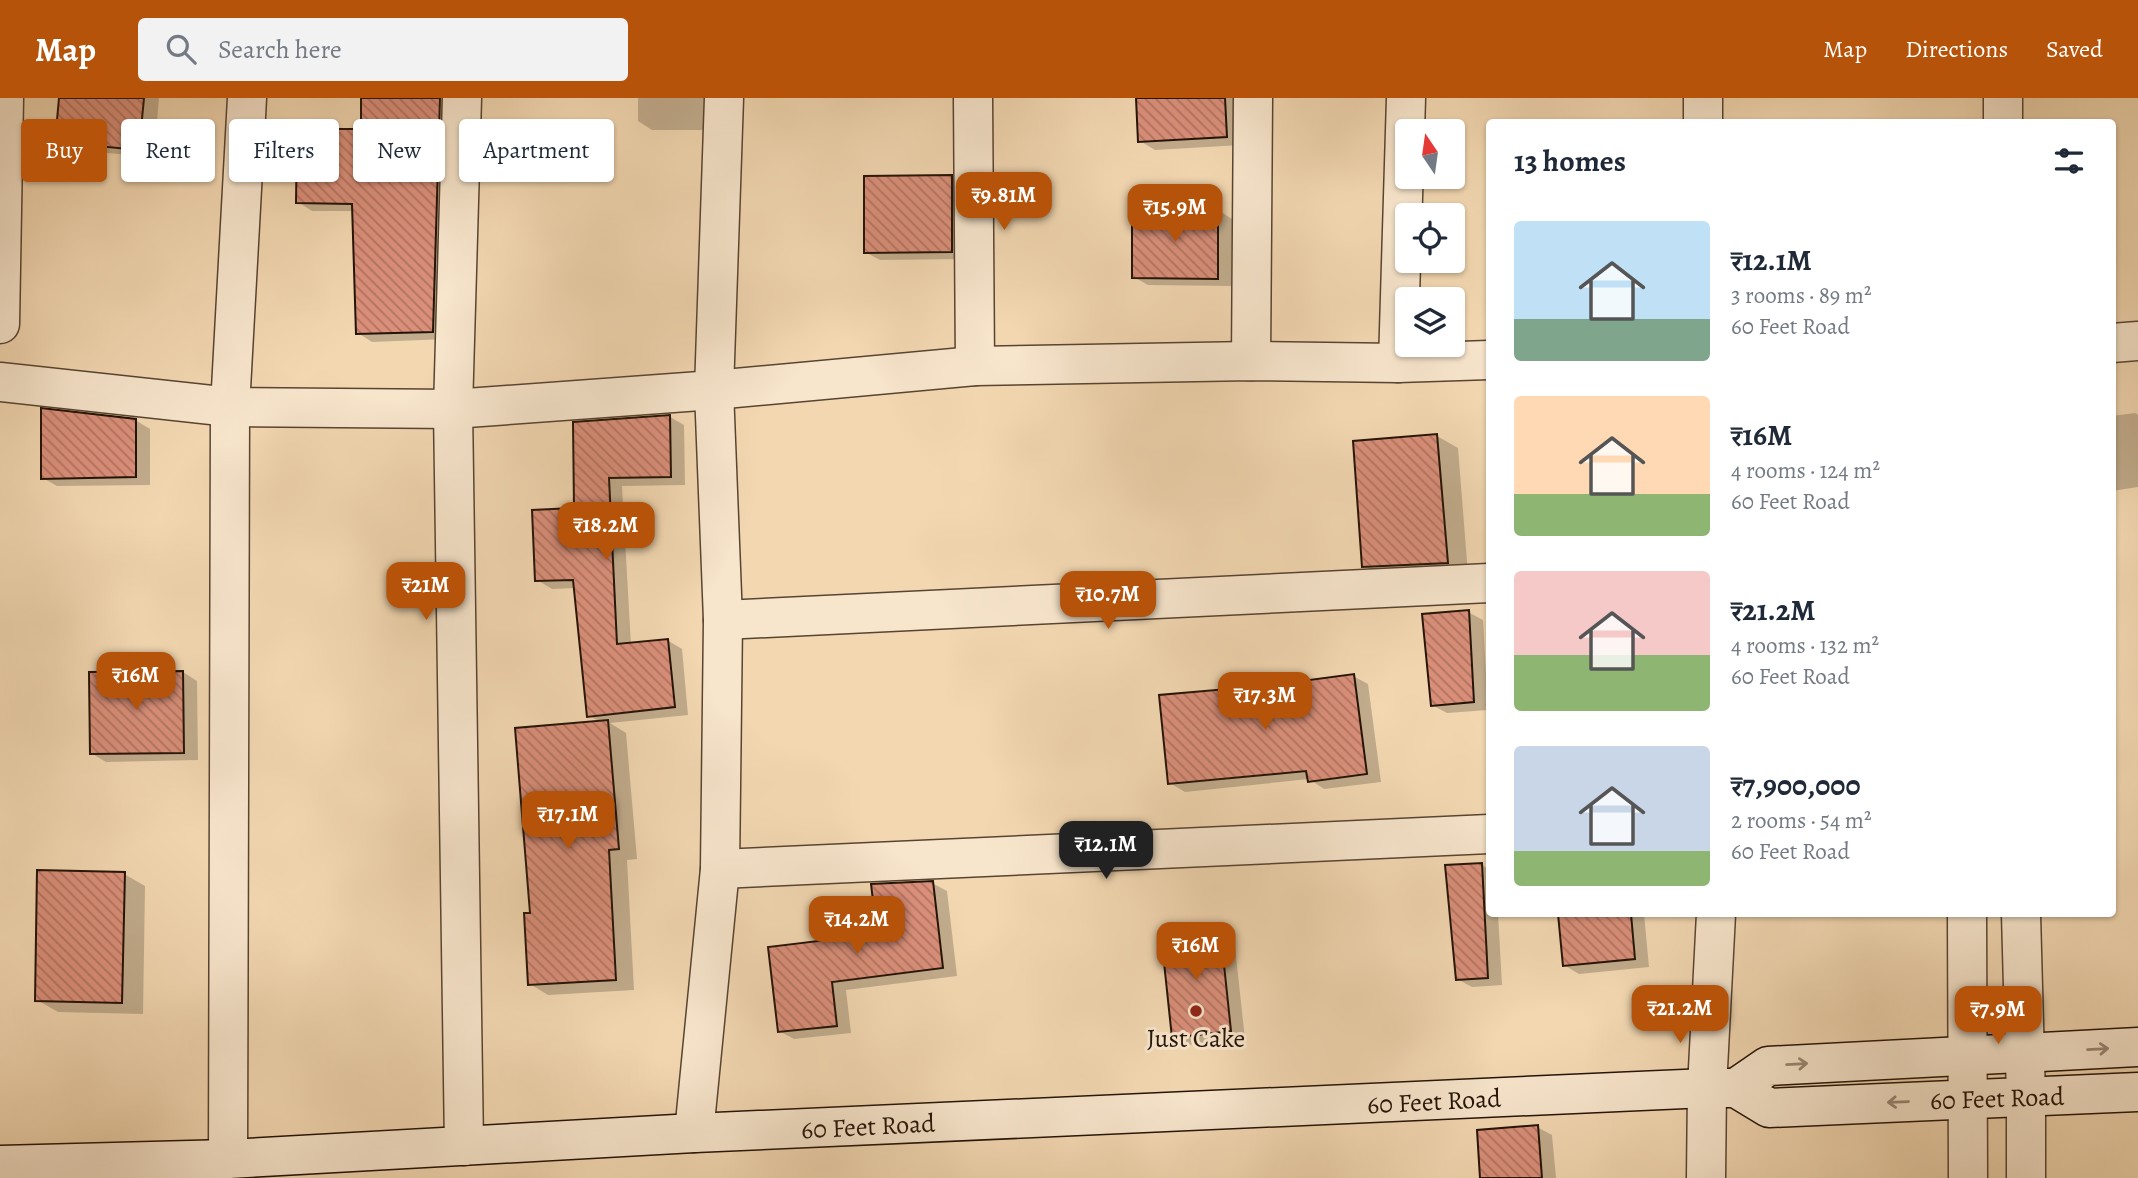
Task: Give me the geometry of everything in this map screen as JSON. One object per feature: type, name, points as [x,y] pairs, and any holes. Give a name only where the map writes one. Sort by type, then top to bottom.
[{"type":"street","points":[[0,324],[4,98]]},
{"type":"street","points":[[228,1159],[230,407],[247,98]]},
{"type":"street","points":[[462,98],[453,409],[464,1146]]},
{"type":"street","points":[[694,1133],[720,869],[723,620],[714,390],[724,98]]},
{"type":"street","points":[[973,98],[975,366]]},
{"type":"street","points":[[1251,361],[1253,98]]},
{"type":"street","points":[[1398,363],[1406,98]]},
{"type":"street","points":[[1703,98],[1703,119]]},
{"type":"street","points":[[2003,98],[2003,119]]},
{"type":"street","points":[[2116,343],[2138,341]]},
{"type":"street","points":[[0,382],[230,407],[453,409],[714,390],[975,366],[1251,361],[1398,363],[1486,359]]},
{"type":"street","points":[[723,620],[1486,583]]},
{"type":"street","points":[[720,869],[1486,834]]},
{"type":"street","points":[[1706,1178],[1722,1088],[1716,917]]},
{"type":"street","points":[[1967,917],[1968,1178]]},
{"type":"street","points":[[2021,917],[2026,1178]]},
{"type":"street","name":"60 Feet Road","points":[[0,1165],[228,1159],[694,1133],[1722,1088],[1768,1066],[2138,1047]]},
{"type":"street","name":"60 Feet Road","points":[[1722,1088],[1769,1108],[2138,1093]]},
{"type":"building","points":[[59,98],[144,98],[142,119],[121,119],[121,148],[107,147],[107,119],[57,119]]},
{"type":"building","points":[[361,98],[440,98],[439,119],[361,119]]},
{"type":"building","points":[[1136,98],[1225,98],[1227,137],[1138,142]]},
{"type":"building","points":[[339,129],[353,129],[353,182],[437,182],[433,332],[356,334],[352,204],[296,203],[296,182],[339,182]]},
{"type":"building","points":[[952,175],[952,252],[864,253],[864,176]]},
{"type":"building","points":[[1132,209],[1218,209],[1218,279],[1132,278]]},
{"type":"building","points":[[41,408],[136,419],[136,477],[41,479]]},
{"type":"building","points":[[670,415],[671,477],[609,478],[617,644],[668,639],[675,707],[587,717],[573,580],[535,581],[532,510],[574,508],[573,422]]},
{"type":"building","points":[[1437,434],[1448,563],[1362,567],[1353,441]]},
{"type":"building","points":[[1469,610],[1474,702],[1431,706],[1422,614]]},
{"type":"building","points":[[183,671],[184,753],[90,754],[89,672]]},
{"type":"building","points":[[1354,674],[1367,774],[1308,782],[1306,771],[1168,784],[1159,695],[1227,691]]},
{"type":"building","points":[[608,720],[619,849],[609,850],[616,980],[528,985],[524,913],[530,913],[515,728]]},
{"type":"building","points":[[1482,863],[1488,978],[1456,980],[1445,865]]},
{"type":"building","points":[[37,870],[125,872],[122,1003],[35,1001]]},
{"type":"building","points":[[933,881],[943,968],[832,982],[837,1026],[778,1032],[768,947],[877,934],[871,884]]},
{"type":"building","points":[[1558,917],[1631,917],[1635,959],[1563,966]]},
{"type":"building","points":[[1220,927],[1231,1031],[1172,1038],[1161,934]]},
{"type":"building","points":[[1538,1125],[1542,1178],[1480,1178],[1477,1130]]},
{"type":"place","name":"Just Cake","points":[[1196,1011]]}]
